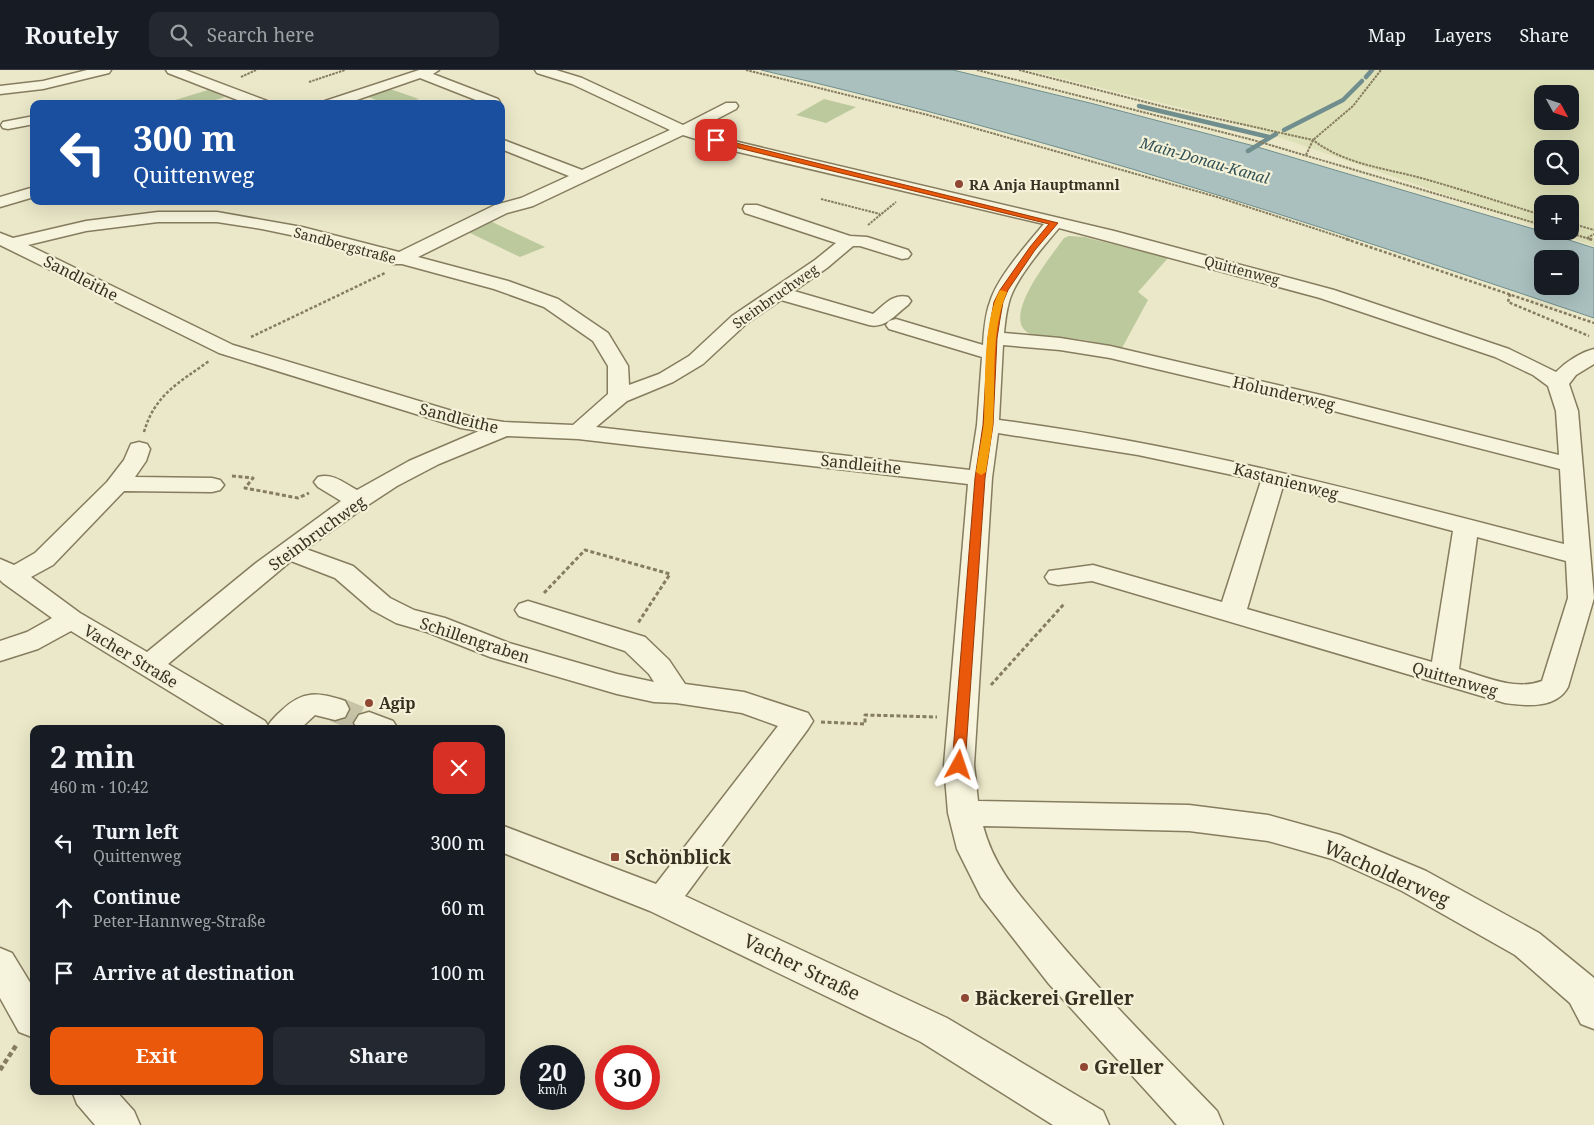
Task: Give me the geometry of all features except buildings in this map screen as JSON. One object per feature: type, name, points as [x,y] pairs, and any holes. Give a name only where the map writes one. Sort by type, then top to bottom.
[{"type":"street","points":[[25,70],[43,89]]},
{"type":"street","points":[[0,90],[43,89],[104,70]]},
{"type":"street","points":[[173,70],[252,100]]},
{"type":"street","name":"Quittenweg","points":[[542,70],[577,81],[683,130],[734,146],[1165,249],[1327,294],[1502,353],[1540,371],[1558,383],[1567,411],[1579,556],[1580,598],[1554,687],[1533,696],[1505,693],[1444,676],[1093,572],[1058,577]]},
{"type":"street","points":[[342,100],[427,72],[489,100]]},
{"type":"street","points":[[403,261],[501,209],[527,202],[731,106]]},
{"type":"street","points":[[8,125],[30,121]]},
{"type":"street","points":[[505,146],[582,176]]},
{"type":"street","points":[[0,202],[30,193]]},
{"type":"street","points":[[217,217],[226,205]]},
{"type":"street","points":[[492,205],[501,209]]},
{"type":"street","points":[[751,209],[849,241],[861,241],[902,254]]},
{"type":"street","name":"Sandbergstraße","points":[[7,240],[86,226],[158,217],[217,217],[302,232],[403,261],[501,286],[551,303],[569,313],[601,336],[618,366],[619,396]]},
{"type":"street","points":[[1054,223],[1032,249],[1004,290],[999,302],[992,346],[988,425],[980,478],[959,765],[964,813],[973,849],[993,886],[1062,973],[1204,1125]]},
{"type":"street","name":"Sandleithe","points":[[7,240],[226,349],[469,423],[504,429],[578,432],[980,478]]},
{"type":"street","name":"Steinbruchweg","points":[[578,432],[619,396],[666,378],[696,360],[739,320],[821,264],[849,241]]},
{"type":"street","points":[[779,293],[876,321],[901,301]]},
{"type":"street","name":"Holunderweg","points":[[896,325],[992,346],[1067,345],[1110,352],[1325,402],[1571,465]]},
{"type":"street","points":[[1558,383],[1569,371],[1594,355]]},
{"type":"street","name":"Kastanienweg","points":[[988,425],[1053,432],[1122,444],[1274,477],[1579,556]]},
{"type":"street","name":"Steinbruchweg","points":[[148,666],[288,551],[358,501],[390,480],[504,429]]},
{"type":"street","name":"Vacher Straße","points":[[6,572],[44,559],[117,484],[135,461],[139,449]]},
{"type":"street","points":[[1232,613],[1274,477]]},
{"type":"street","points":[[326,482],[358,501]]},
{"type":"street","points":[[117,484],[212,484]]},
{"type":"street","points":[[1444,676],[1466,527]]},
{"type":"street","name":"Schillengraben","points":[[288,551],[344,572],[381,604],[405,618],[435,625],[500,650],[617,684],[654,692],[676,693],[744,703],[798,721]]},
{"type":"street","name":"Vacher Straße","points":[[6,572],[71,619],[248,725]]},
{"type":"street","points":[[528,610],[635,644],[659,667],[676,693]]},
{"type":"street","points":[[0,650],[13,648],[46,634],[71,619]]},
{"type":"street","points":[[286,725],[310,705],[321,704],[336,710]]},
{"type":"street","points":[[662,900],[798,721]]},
{"type":"street","name":"Wacholderweg","points":[[964,813],[1189,818],[1268,828],[1340,848],[1414,881],[1528,944],[1590,992]]},
{"type":"street","name":"Vacher Straße","points":[[505,840],[662,900],[934,1030],[1089,1125]]},
{"type":"street","points":[[0,964],[30,1015]]},
{"type":"street","points":[[95,1095],[120,1125]]},
{"type":"path","points":[[309,82],[345,70]]},
{"type":"path","points":[[746,70],[928,115],[1217,197],[1405,258],[1594,323]]},
{"type":"path","points":[[977,70],[1253,140],[1534,223]]},
{"type":"path","points":[[1020,70],[1169,108],[1313,140],[1321,148],[1342,157],[1534,213]]},
{"type":"path","points":[[1306,155],[1313,140],[1353,106],[1381,70]]},
{"type":"path","points":[[849,241],[880,214],[914,190]]},
{"type":"path","points":[[821,199],[880,214]]},
{"type":"path","points":[[1579,226],[1594,230]]},
{"type":"path","points":[[1586,238],[1594,234]]},
{"type":"path","points":[[1579,236],[1594,240]]},
{"type":"path","points":[[226,349],[403,261]]},
{"type":"path","points":[[1510,294],[1508,302],[1594,338]]},
{"type":"path","points":[[146,424],[150,412],[156,404],[191,374]]},
{"type":"path","points":[[212,484],[221,475],[253,478],[245,488],[298,498],[326,482]]},
{"type":"path","points":[[557,580],[585,550],[670,574],[650,604]]},
{"type":"path","points":[[798,721],[865,724],[865,715],[963,716],[1064,604]]},
{"type":"green space","points":[[1027,70],[1594,70],[1594,246],[1577,240],[1579,240],[1579,195],[1534,195],[1534,225],[1227,119]]},
{"type":"green space","points":[[390,89],[419,99],[377,100],[366,96]]},
{"type":"green space","points":[[208,90],[225,97],[216,100],[175,100]]},
{"type":"green space","points":[[824,99],[856,107],[826,123],[796,115]]},
{"type":"green space","points":[[488,220],[545,247],[520,257],[466,231]]},
{"type":"green space","points":[[1069,236],[1084,237],[1168,258],[1138,292],[1148,300],[1122,348],[1077,339],[1032,335],[1021,324],[1021,312],[1032,285],[1064,238]]},
{"type":"water","name":"Main-Donau-Kanal","points":[[761,70],[953,70],[1094,104],[1254,146],[1534,229],[1534,240],[1569,240],[1594,248],[1594,318],[1284,216],[971,123]]},
{"type":"waterway","name":"Schillengraben","points":[[1366,77],[1372,70]]},
{"type":"waterway","name":"Schillengraben","points":[[1284,130],[1343,100],[1362,81]]},
{"type":"waterway","points":[[1139,106],[1269,137]]},
{"type":"waterway","name":"Schillengraben","points":[[1248,151],[1276,134]]},
{"type":"tunnel","points":[[335,709],[369,723]]},
{"type":"slow traffic","points":[[981,472],[988,425],[993,338],[999,302],[1003,292]]},
{"type":"place","name":"RA Anja Hauptmannl","points":[[959,184]]},
{"type":"place","name":"Agip","points":[[369,703]]},
{"type":"place","name":"Schönblick","points":[[615,857]]},
{"type":"place","name":"Bäckerei Greller","points":[[965,998]]},
{"type":"place","name":"Greller","points":[[1084,1067]]},
{"type":"route","points":[[716,140],[912,190],[1054,223],[1032,249],[1004,290],[999,302],[996,319],[993,338],[988,425],[980,478],[959,765]]}]
